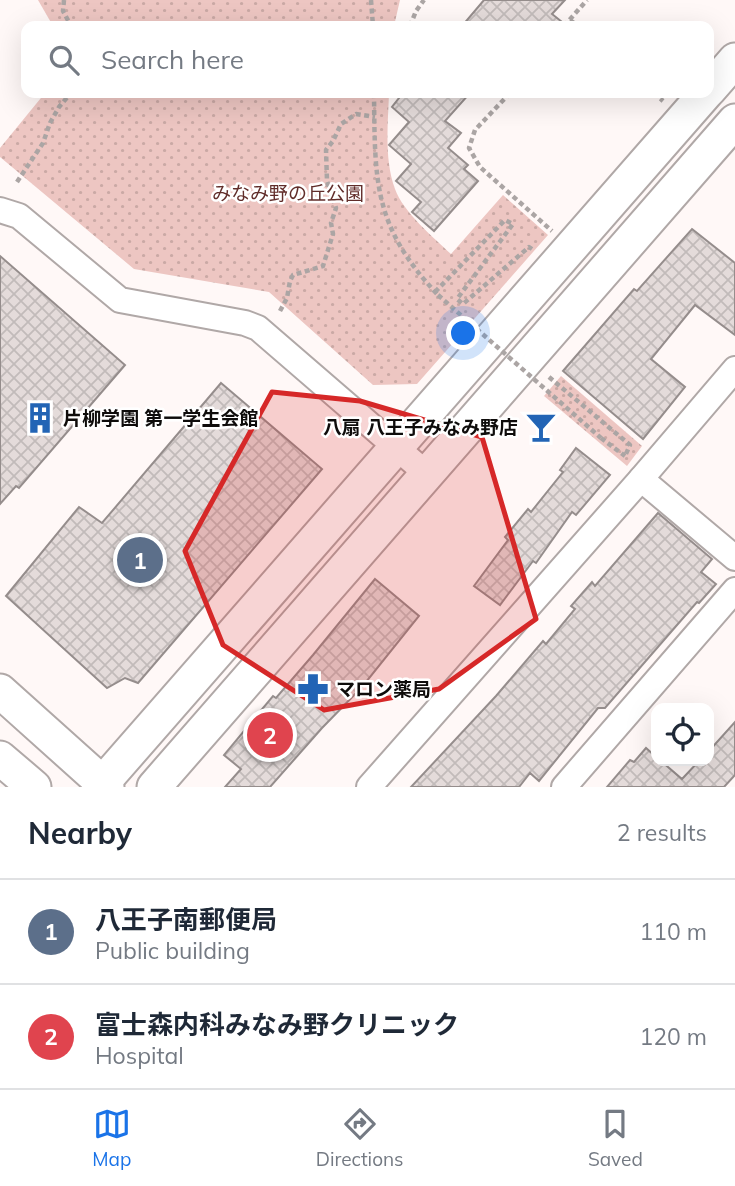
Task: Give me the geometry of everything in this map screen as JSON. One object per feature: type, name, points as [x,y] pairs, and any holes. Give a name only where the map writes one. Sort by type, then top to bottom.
[{"type":"street","points":[[714,84],[735,60]]},
{"type":"street","points":[[0,691],[103,786],[702,98]]},
{"type":"street","points":[[154,787],[735,121]]},
{"type":"street","points":[[0,210],[19,216],[120,300],[245,323],[258,328],[427,474]]},
{"type":"street","points":[[369,787],[735,369]]},
{"type":"street","points":[[641,479],[735,558]]},
{"type":"street","points":[[564,787],[735,590]]},
{"type":"street","points":[[0,758],[34,787]]},
{"type":"path","points":[[64,0],[63,11],[68,21]]},
{"type":"path","points":[[371,0],[373,21]]},
{"type":"path","points":[[412,21],[424,0]]},
{"type":"path","points":[[570,20],[587,0]]},
{"type":"path","points":[[17,181],[43,143],[50,123],[67,98]]},
{"type":"path","points":[[374,98],[376,172],[384,215],[416,270],[437,293],[633,463],[641,479]]},
{"type":"path","points":[[505,98],[475,130],[469,148],[480,167],[556,235]]},
{"type":"path","points":[[280,311],[287,298],[293,275],[323,266],[326,262],[332,234],[331,223],[336,208],[327,181],[326,150],[341,124],[356,114],[375,117]]},
{"type":"path","points":[[437,293],[505,220],[513,224],[457,299],[463,304],[529,247],[541,254]]},
{"type":"path","points":[[543,372],[629,445],[625,456]]},
{"type":"highlighted area","points":[[272,392],[360,401],[482,437],[536,619],[439,689],[324,710],[223,645],[185,551]]},
{"type":"green space","points":[[38,0],[400,0],[395,21],[50,21]]},
{"type":"green space","name":"みなみ野の丘公園","points":[[41,98],[389,98],[388,154],[395,189],[405,207],[451,254],[503,195],[548,235],[417,384],[373,385],[269,292],[134,269],[0,157],[0,148]]},
{"type":"green space","points":[[561,376],[642,446],[627,466],[544,396]]},
{"type":"building","points":[[484,0],[565,0],[552,14],[561,21],[466,21]]},
{"type":"building","points":[[399,98],[466,98],[445,121],[461,133],[448,148],[468,165],[464,169],[478,181],[434,231],[412,212],[421,202],[396,181],[411,164],[389,145],[409,122],[392,107]]},
{"type":"building","points":[[692,229],[735,263],[735,335],[695,305],[651,359],[685,387],[643,439],[563,371],[634,289],[637,291]]},
{"type":"building","name":"片柳学園 第一学生会館","points":[[0,256],[125,365],[19,488],[16,486],[0,504]]},
{"type":"building","points":[[221,383],[322,469],[138,683],[125,678],[107,688],[6,596],[79,507],[102,523]]},
{"type":"building","points":[[576,448],[610,475],[576,515],[572,512],[536,563],[533,561],[500,605],[474,586],[508,540],[505,537],[528,509],[531,512],[563,472],[560,470]]},
{"type":"building","points":[[658,513],[712,559],[701,572],[716,584],[699,603],[697,602],[605,708],[598,708],[539,781],[530,773],[519,787],[411,787],[543,641],[546,644],[575,609],[571,606],[592,582],[595,586]]},
{"type":"building","points":[[375,579],[419,616],[362,687],[270,787],[225,787],[241,769],[224,755],[273,696],[276,698],[313,655]]},
{"type":"building","points":[[735,722],[735,775],[724,787],[607,787],[630,760],[634,762],[646,748],[651,752],[651,766],[667,766],[682,779],[694,766],[714,766],[714,745]]},
{"type":"place","name":"片柳学園 第一学生会館","points":[[40,418]]},
{"type":"place","name":"八扇 八王子みなみ野店","points":[[541,427]]},
{"type":"place","name":"八王子南郵便局","points":[[140,560]]},
{"type":"place","name":"マロン薬局","points":[[313,689]]},
{"type":"place","name":"富士森内科みなみ野クリニック","points":[[270,735]]}]
